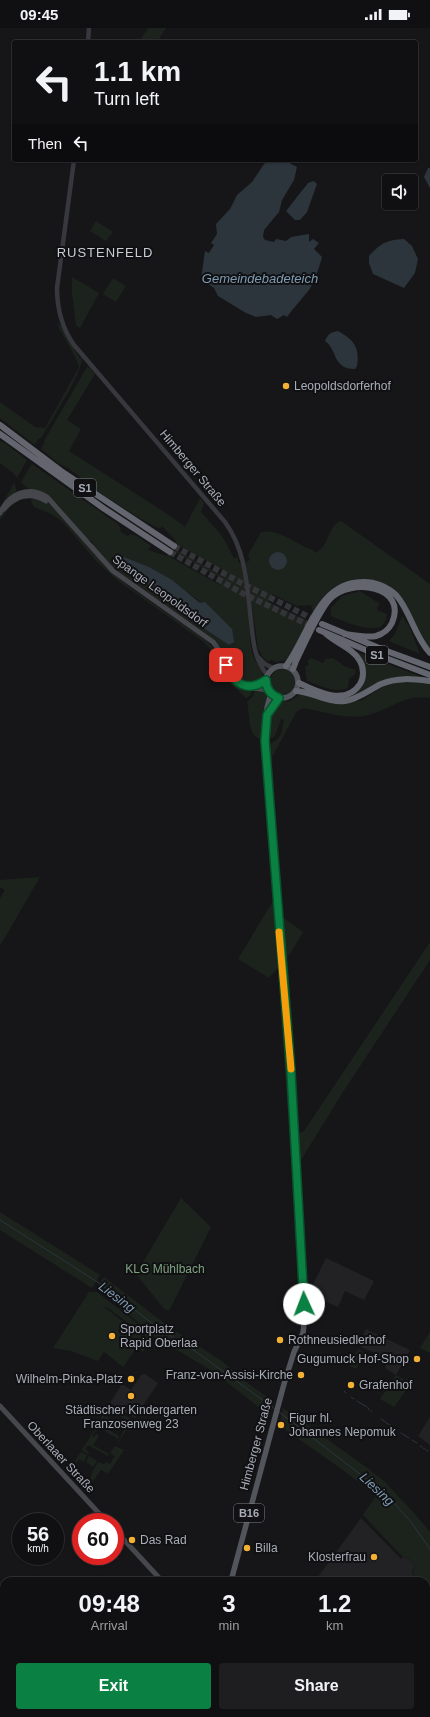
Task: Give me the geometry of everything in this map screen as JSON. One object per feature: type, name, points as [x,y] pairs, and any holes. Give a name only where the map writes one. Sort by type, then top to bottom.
[{"type":"highway","name":"S1","points":[[0,425],[61,471],[172,549],[103,508],[0,434]]},
{"type":"highway","points":[[286,666],[326,596],[343,585],[354,582],[378,584],[395,594],[404,608],[417,635],[430,653]]},
{"type":"highway","points":[[293,669],[324,607],[336,594],[355,586],[366,586],[384,593],[390,599],[394,607],[394,616],[388,629],[382,634],[368,637],[345,634]]},
{"type":"highway","name":"S1","points":[[322,624],[430,667]]},
{"type":"highway","name":"S1","points":[[299,683],[338,697],[352,693],[361,682],[362,667],[360,660],[322,631],[430,675]]},
{"type":"highway","points":[[296,691],[328,700],[345,701],[354,699],[390,680],[413,679],[430,681]]},
{"type":"main road","name":"Spange Leopoldsdorf","points":[[0,514],[15,497],[32,495],[42,498],[59,510],[104,563],[113,571],[213,642],[222,655],[232,678],[241,685],[270,692]]},
{"type":"main road","points":[[247,687],[260,684],[267,678],[273,668],[278,666],[286,666],[293,669],[298,675],[299,683],[296,691],[288,697],[279,698],[270,692],[267,678]]},
{"type":"main road","name":"Himberger Straße","points":[[232,1577],[278,1404],[291,1361],[304,1330],[291,1073],[265,741],[267,715],[266,708],[270,692]]},
{"type":"main road","points":[[267,715],[279,698]]},
{"type":"main road","name":"Oberlaaer Straße","points":[[0,1406],[99,1513]]},
{"type":"main road","points":[[124,1540],[158,1577]]},
{"type":"street","points":[[88,40],[89,28]]},
{"type":"street","name":"Himberger Straße","points":[[74,162],[57,288],[57,299],[61,318],[74,345],[224,522],[234,536],[243,559],[253,645],[259,664],[267,678]]},
{"type":"street","points":[[257,656],[265,664],[273,668]]},
{"type":"shaded area","points":[[326,1258],[374,1281],[364,1300],[345,1291],[338,1307],[308,1294]]},
{"type":"shaded area","points":[[366,1329],[410,1350],[396,1375],[385,1368],[386,1366],[373,1356],[375,1353],[361,1347],[365,1338],[362,1337]]},
{"type":"shaded area","name":"Städtischer Kindergarten Franzosenweg 23","points":[[145,1374],[158,1383],[135,1418],[110,1403],[122,1384],[131,1390],[141,1375]]},
{"type":"shaded area","points":[[430,1417],[430,1445],[418,1436]]},
{"type":"shaded area","points":[[361,1518],[401,1559],[403,1557],[407,1558],[415,1565],[412,1572],[415,1577],[318,1577]]},
{"type":"green space","points":[[148,28],[166,28],[158,40],[140,40]]},
{"type":"green space","points":[[96,221],[113,232],[106,241],[90,231]]},
{"type":"green space","points":[[72,277],[99,293],[80,328],[76,326],[72,293]]},
{"type":"green space","points":[[113,278],[126,286],[116,302],[103,294]]},
{"type":"green space","points":[[58,323],[77,354],[80,358],[82,358],[81,365],[58,410],[35,445],[0,418],[0,402],[35,427],[45,428],[79,367],[57,324]]},
{"type":"green space","points":[[87,367],[90,368],[95,374],[67,420],[81,429],[69,451],[172,517],[185,527],[200,498],[204,503],[201,512],[222,536],[234,558],[238,556],[238,562],[242,564],[251,646],[254,658],[263,674],[262,681],[255,684],[250,684],[235,677],[216,642],[115,570],[93,545],[92,541],[87,540],[56,505],[26,487],[21,482],[32,464],[118,524],[121,529],[120,531],[128,536],[130,534],[137,536],[151,546],[148,550],[167,556],[176,541],[162,526],[161,528],[155,526],[139,518],[99,492],[68,468],[58,463],[41,449],[45,442],[44,441]],"holes":[[[177,544],[228,573],[225,578],[174,549]],[[174,551],[223,579],[220,585],[170,557]],[[124,557],[149,567],[197,599],[229,645],[194,622],[192,614],[167,599],[120,564],[120,561]]]},
{"type":"green space","points":[[0,441],[5,443],[27,460],[17,478],[0,463]]},
{"type":"green space","points":[[14,483],[20,500],[10,507],[0,520],[0,508]]},
{"type":"green space","points":[[34,497],[48,503],[57,511],[108,569],[131,588],[203,638],[220,657],[231,679],[239,687],[252,690],[251,695],[246,698],[228,681],[216,656],[204,642],[117,580],[96,561],[62,521],[49,513],[34,507],[31,501]]},
{"type":"green space","points":[[341,521],[430,584],[430,651],[396,593],[361,580],[346,582],[333,588],[324,596],[313,612],[311,605],[297,606],[272,594],[268,602],[308,621],[287,660],[275,662],[270,659],[271,661],[267,661],[262,656],[258,648],[246,562],[250,560],[248,555],[261,532],[268,531],[281,535],[313,550],[315,553],[323,546],[333,527]],"holes":[[[274,553],[277,553],[281,570],[274,570]]]},
{"type":"green space","points":[[360,591],[380,604],[377,608],[378,611],[387,614],[386,620],[381,627],[362,627],[331,616],[331,608],[342,596]]},
{"type":"green space","points":[[402,616],[409,626],[420,654],[389,641],[395,634]]},
{"type":"green space","points":[[356,651],[373,659],[427,679],[399,677],[389,680],[348,699],[329,698],[300,690],[301,688],[332,698],[346,697],[354,694],[359,689],[364,676],[360,660],[355,653]]},
{"type":"green space","points":[[311,658],[323,663],[326,659],[333,658],[346,667],[356,670],[355,674],[349,679],[348,688],[338,690],[322,687],[307,681],[305,666],[309,665],[307,661]]},
{"type":"green space","points":[[283,669],[292,673],[296,682],[292,691],[283,695],[274,691],[270,682],[274,673]]},
{"type":"green space","points":[[404,681],[430,684],[430,698],[413,698],[368,715],[352,717],[304,708],[297,711],[272,757],[282,917],[303,932],[287,959],[295,1054],[299,1133],[304,1131],[430,942],[430,960],[343,1092],[301,1160],[300,1169],[292,1171],[278,968],[269,978],[238,959],[273,901],[280,899],[269,744],[278,739],[281,734],[284,720],[281,719],[275,736],[272,738],[268,734],[269,722],[274,708],[279,702],[290,701],[301,694],[346,703],[362,700],[387,684]]},
{"type":"green space","points":[[255,690],[264,692],[268,698],[264,713],[262,738],[260,739],[256,737],[251,728],[247,702],[253,696]]},
{"type":"green space","points":[[40,877],[0,946],[0,898],[5,890],[0,887],[0,880]]},
{"type":"green space","name":"KLG Mühlbach","points":[[181,1198],[211,1227],[169,1311],[164,1309],[136,1274]]},
{"type":"green space","points":[[0,1212],[100,1275],[92,1288],[0,1230]]},
{"type":"green space","points":[[104,1277],[168,1326],[223,1362],[242,1379],[274,1402],[270,1416],[214,1372],[157,1338],[97,1288]]},
{"type":"green space","points":[[89,1292],[97,1292],[147,1331],[152,1338],[143,1352],[139,1349],[147,1337],[108,1308],[103,1306],[144,1338],[123,1367],[104,1352],[98,1361],[71,1351],[53,1348]]},
{"type":"green space","points":[[430,1332],[430,1353],[420,1348]]},
{"type":"green space","points":[[358,1349],[365,1353],[356,1369],[349,1365]]},
{"type":"green space","points":[[396,1375],[412,1382],[394,1407],[380,1399]]},
{"type":"green space","points":[[108,1406],[133,1420],[116,1446],[129,1421],[109,1410],[106,1414],[104,1413]]},
{"type":"green space","points":[[283,1408],[385,1482],[430,1532],[430,1577],[416,1577],[413,1573],[415,1565],[408,1558],[403,1557],[363,1515],[377,1494],[372,1490],[369,1490],[279,1425]]},
{"type":"green space","points":[[103,1415],[105,1415],[104,1420],[106,1416],[109,1418],[104,1427],[119,1436],[118,1439],[98,1427],[95,1432],[94,1431]]},
{"type":"green space","points":[[93,1432],[94,1433],[92,1436],[94,1437],[96,1434],[99,1436],[93,1445],[109,1454],[108,1456],[88,1445],[85,1449],[89,1452],[88,1454],[82,1450]]},
{"type":"green space","points":[[115,1446],[124,1450],[108,1474],[101,1470],[91,1484],[89,1483],[93,1470],[98,1462],[104,1464],[106,1462],[110,1464],[115,1456],[110,1453]]},
{"type":"green space","points":[[81,1452],[87,1455],[84,1462],[79,1459],[77,1462],[75,1461]]},
{"type":"green space","points":[[89,1456],[97,1461],[93,1467],[86,1462]]},
{"type":"water","name":"Gemeindebadeteich","points":[[267,162],[290,162],[297,167],[294,180],[282,200],[279,212],[264,230],[263,237],[265,240],[274,242],[276,239],[286,241],[291,237],[309,234],[309,242],[313,239],[319,243],[314,249],[322,257],[315,279],[309,290],[287,317],[284,315],[277,319],[271,315],[256,317],[246,313],[218,296],[214,288],[201,279],[205,251],[209,253],[214,245],[211,243],[217,234],[216,224],[230,209],[237,195],[252,182]]},
{"type":"water","points":[[428,168],[430,168],[430,188],[424,177]]},
{"type":"water","points":[[314,181],[317,184],[307,212],[300,220],[295,220],[286,211],[308,183]]},
{"type":"water","points":[[404,239],[412,246],[418,259],[415,273],[404,288],[373,274],[369,263],[369,256],[377,248],[388,241]]},
{"type":"water","points":[[338,331],[352,341],[357,349],[358,359],[355,369],[342,366],[332,349],[325,341],[330,334]]},
{"type":"water","points":[[278,552],[284,555],[287,561],[284,567],[278,570],[272,567],[269,561],[272,555]]},
{"type":"water","points":[[124,557],[149,567],[172,580],[200,603],[205,602],[232,629],[234,642],[229,645],[194,622],[192,614],[167,599],[120,564],[120,561]]},
{"type":"waterway","name":"Liesing","points":[[0,1220],[99,1283],[161,1330],[195,1351],[275,1409]]},
{"type":"waterway","points":[[357,1401],[367,1407]]},
{"type":"waterway","name":"Liesing","points":[[279,1412],[386,1494],[411,1522],[430,1549]]},
{"type":"waterway","points":[[381,1419],[397,1430]]},
{"type":"waterway","points":[[401,1433],[409,1438]]},
{"type":"waterway","points":[[412,1440],[417,1443]]},
{"type":"tunnel","points":[[174,546],[245,585],[317,621]]},
{"type":"tunnel","points":[[170,552],[242,593],[313,627]]},
{"type":"slow traffic","points":[[279,932],[291,1069]]},
{"type":"place","name":"Leopoldsdorferhof","points":[[286,386]]},
{"type":"place","name":"Sportplatz Rapid Oberlaa","points":[[112,1336]]},
{"type":"place","name":"Rothneusiedlerhof","points":[[280,1340]]},
{"type":"place","name":"Gugumuck Hof-Shop","points":[[417,1359]]},
{"type":"place","name":"Franz-von-Assisi-Kirche","points":[[301,1375]]},
{"type":"place","name":"Wilhelm-Pinka-Platz","points":[[131,1379]]},
{"type":"place","name":"Grafenhof","points":[[351,1385]]},
{"type":"place","name":"Städtischer Kindergarten Franzosenweg 23","points":[[131,1396]]},
{"type":"place","name":"Figur hl. Johannes Nepomuk","points":[[281,1425]]},
{"type":"place","name":"Das Rad","points":[[132,1540]]},
{"type":"place","name":"Billa","points":[[247,1548]]},
{"type":"place","name":"Klosterfrau","points":[[374,1557]]},
{"type":"district","name":"RUSTENFELD","points":[[105,252]]},
{"type":"route","points":[[226,665],[229,673],[236,682],[247,687],[260,684],[266,680],[267,688],[274,696],[279,698],[272,705],[267,715],[265,724],[265,741],[291,1073],[304,1304]]}]
